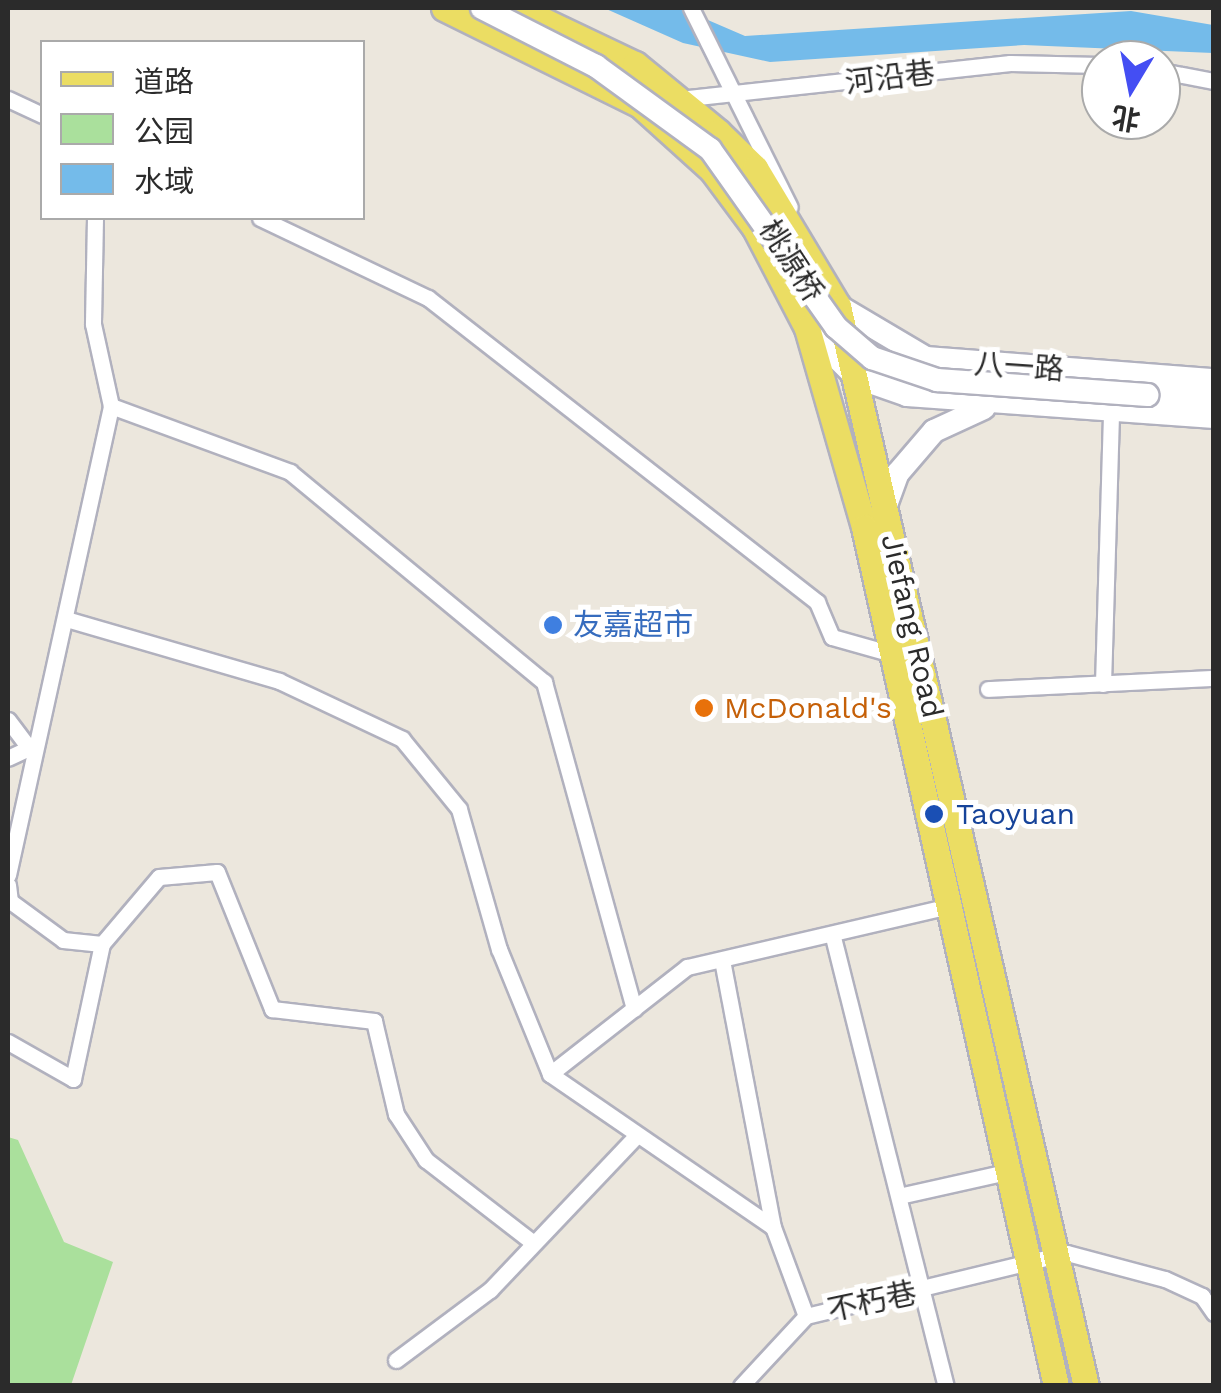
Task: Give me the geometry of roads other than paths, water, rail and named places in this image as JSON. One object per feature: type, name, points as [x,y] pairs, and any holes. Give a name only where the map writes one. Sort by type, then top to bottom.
[{"type":"main road","name":"Jiefang Road","points":[[444,8],[640,105],[712,170],[755,228],[807,328],[845,449],[1006,1172],[1042,1259],[1086,1386]]},
{"type":"main road","name":"桃源桥","points":[[482,8],[596,66],[710,149],[836,327],[872,358],[937,380],[1214,400]]},
{"type":"main road","name":"Jiefang Road","points":[[517,8],[635,64],[680,99],[754,168],[838,306],[885,508],[1042,1259]]},
{"type":"main road","name":"八一路","points":[[838,306],[926,358],[989,368],[1214,380]]},
{"type":"main road","points":[[807,328],[856,377],[907,394],[997,405],[1214,417]]},
{"type":"main road","points":[[856,377],[989,368]]},
{"type":"main road","points":[[845,449],[843,409],[856,377]]},
{"type":"main road","points":[[885,508],[898,473],[934,431],[997,405]]},
{"type":"main road","points":[[1042,1259],[1056,1386]]},
{"type":"street","points":[[692,8],[741,96],[816,265]]},
{"type":"street","name":"河沿巷","points":[[680,99],[741,96],[1010,64],[1081,65]]},
{"type":"street","points":[[1181,74],[1214,80]]},
{"type":"street","points":[[8,99],[40,114]]},
{"type":"street","points":[[8,875],[29,748],[66,619],[111,406],[93,324],[95,220]]},
{"type":"street","points":[[264,220],[428,298],[817,602],[832,637],[889,652]]},
{"type":"street","points":[[111,406],[290,472],[544,682],[634,1009]]},
{"type":"street","points":[[1103,684],[1111,412]]},
{"type":"street","points":[[66,619],[280,681],[402,739],[459,809],[499,949],[550,1074],[773,1227]]},
{"type":"street","points":[[988,689],[1214,678]]},
{"type":"street","points":[[8,720],[29,748]]},
{"type":"street","points":[[8,758],[29,748]]},
{"type":"street","points":[[8,1042],[73,1079],[102,944],[159,877],[217,872],[272,1009],[374,1021],[396,1114],[426,1160],[532,1242]]},
{"type":"street","points":[[8,885],[10,901],[63,940],[102,944]]},
{"type":"street","points":[[550,1074],[687,967],[833,936],[944,907]]},
{"type":"street","points":[[833,936],[946,1386]]},
{"type":"street","points":[[722,960],[773,1227],[806,1316]]},
{"type":"street","points":[[396,1360],[490,1290],[636,1136]]},
{"type":"street","points":[[899,1196],[1006,1172]]},
{"type":"street","points":[[1042,1259],[1165,1279],[1202,1296],[1214,1313]]},
{"type":"street","name":"不朽巷","points":[[741,1386],[806,1316],[1042,1259]]},
{"type":"water","points":[[604,8],[680,8],[745,36],[1131,11],[1213,25],[1213,53],[1181,52],[1181,40],[1081,40],[1081,47],[1024,45],[770,62],[683,43]]},
{"type":"place","name":"友嘉超市","points":[[553,625]]},
{"type":"place","name":"McDonald's","points":[[704,708]]},
{"type":"place","name":"Taoyuan","points":[[934,814]]}]
